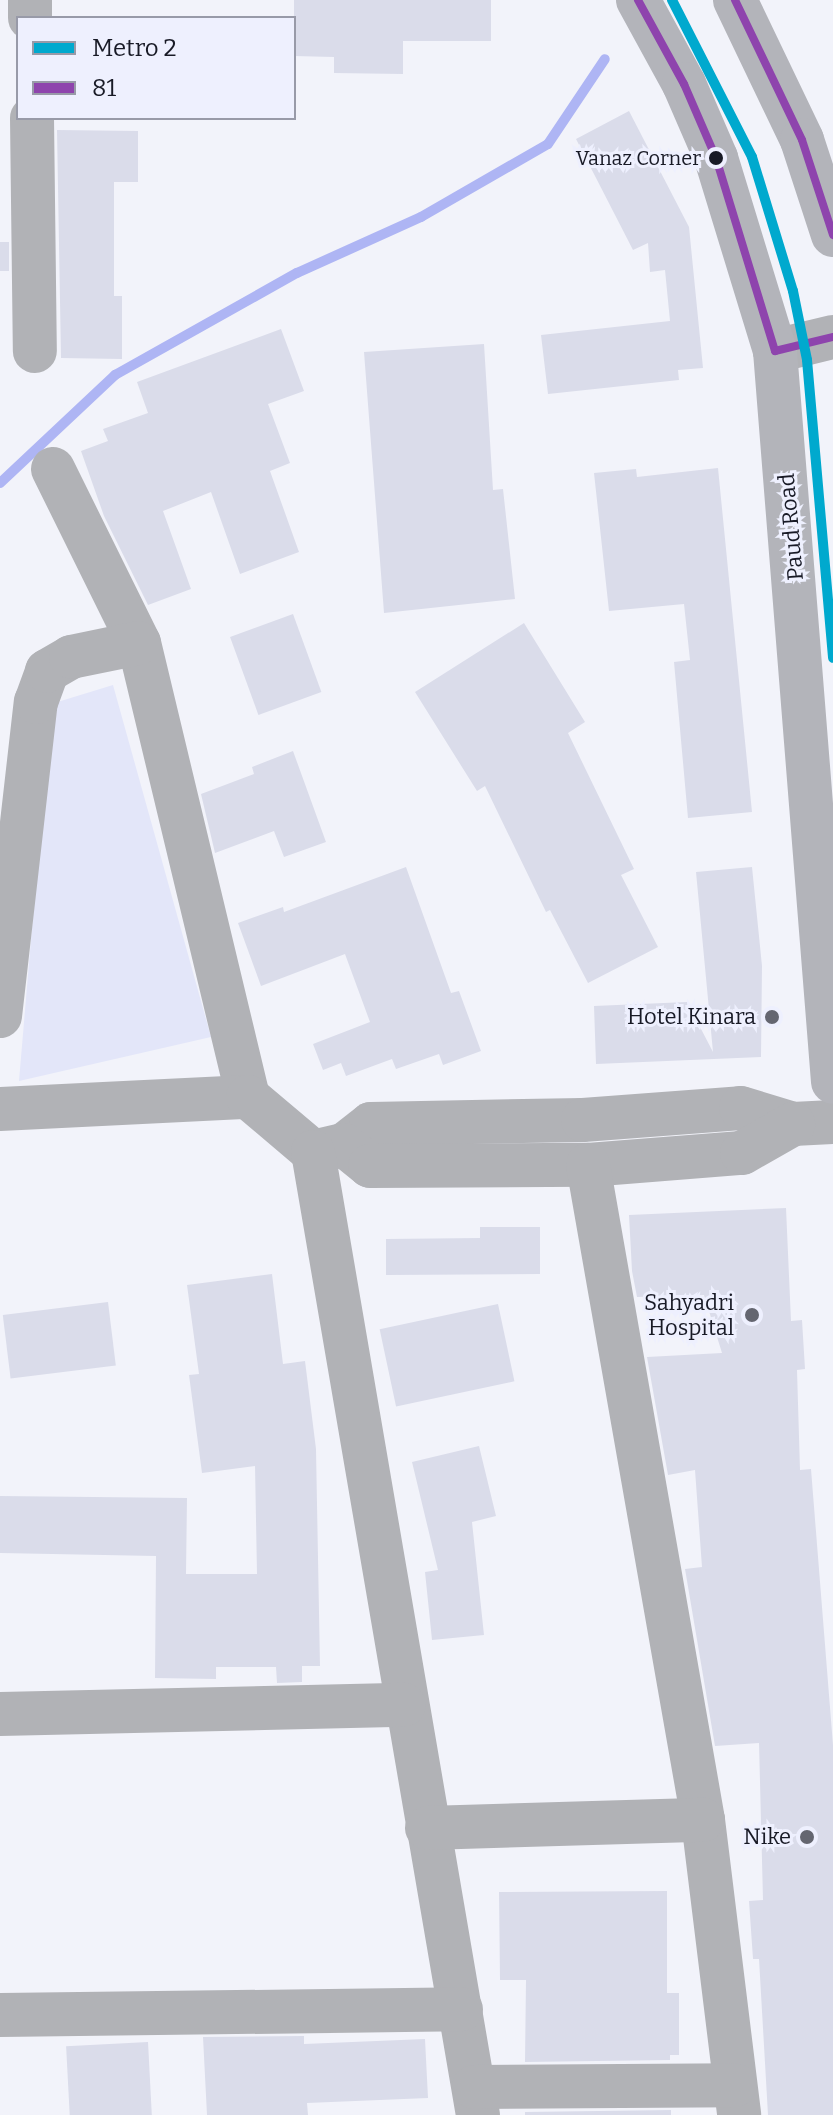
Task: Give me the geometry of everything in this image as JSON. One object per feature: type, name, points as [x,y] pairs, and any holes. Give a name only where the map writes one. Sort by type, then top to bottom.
[{"type":"main road","name":"Paud Road","points":[[638,0],[684,84],[716,158],[775,351],[833,1082]]},
{"type":"main road","points":[[735,0],[802,140],[833,235]]},
{"type":"street","points":[[32,120],[35,351]]},
{"type":"street","points":[[775,351],[833,337]]},
{"type":"street","points":[[53,469],[139,643],[248,1097]]},
{"type":"street","points":[[0,1016],[4,951],[36,702],[47,671],[71,657],[139,643]]},
{"type":"street","points":[[0,1109],[248,1097],[329,1149],[370,1166],[588,1165],[742,1153],[813,1123]]},
{"type":"street","points":[[329,1149],[371,1124],[599,1119],[741,1108],[813,1123]]},
{"type":"street","points":[[329,1149],[404,1705],[476,2101],[737,2100],[703,1820],[588,1165]]},
{"type":"street","points":[[0,1714],[404,1705]]},
{"type":"street","points":[[427,1828],[703,1820]]},
{"type":"street","points":[[0,2015],[461,2009]]},
{"type":"shaded area","points":[[113,685],[211,1037],[19,1081],[51,704]]},
{"type":"building","points":[[294,0],[491,0],[491,41],[403,41],[403,74],[334,73],[334,57],[296,56]]},
{"type":"building","points":[[629,111],[689,227],[703,368],[678,370],[679,380],[548,394],[541,335],[670,321],[665,270],[650,272],[648,243],[633,250],[576,139]]},
{"type":"building","points":[[57,130],[138,131],[138,182],[114,182],[114,296],[122,296],[122,359],[61,358]]},
{"type":"building","points":[[0,242],[9,242],[9,271],[0,271]]},
{"type":"building","points":[[281,329],[304,391],[268,404],[290,463],[270,471],[299,552],[240,574],[211,492],[163,511],[191,589],[148,605],[104,516],[81,451],[108,441],[103,429],[148,413],[137,382]]},
{"type":"building","points":[[484,344],[493,490],[503,489],[515,599],[384,613],[364,352]]},
{"type":"building","points":[[718,468],[752,812],[688,818],[674,662],[690,660],[684,604],[609,611],[594,473],[636,469],[637,477]]},
{"type":"building","points":[[293,614],[321,692],[258,715],[230,637]]},
{"type":"building","points":[[524,623],[585,722],[568,733],[634,869],[621,875],[658,947],[588,983],[550,910],[546,912],[485,786],[477,791],[415,692]]},
{"type":"building","points":[[293,751],[326,842],[284,857],[274,831],[215,853],[201,794],[254,774],[252,767]]},
{"type":"building","points":[[406,867],[451,993],[459,991],[481,1051],[443,1065],[439,1054],[396,1069],[392,1059],[346,1076],[341,1063],[323,1070],[313,1044],[370,1022],[345,954],[261,986],[238,923],[283,907],[284,912]]},
{"type":"building","points":[[752,867],[762,966],[761,1057],[596,1064],[594,1006],[687,1002],[713,1052],[696,872]]},
{"type":"building","points":[[786,1208],[791,1321],[802,1320],[805,1369],[797,1370],[800,1470],[811,1469],[833,1745],[833,2115],[768,2115],[759,1959],[753,1959],[749,1901],[763,1900],[759,1743],[715,1746],[685,1569],[702,1567],[695,1470],[668,1475],[647,1357],[722,1353],[704,1295],[637,1297],[632,1271],[629,1215]]},
{"type":"building","points":[[480,1227],[540,1227],[540,1274],[386,1275],[386,1239],[480,1238]]},
{"type":"building","points":[[272,1274],[283,1364],[305,1361],[316,1449],[320,1666],[302,1666],[302,1682],[277,1683],[276,1667],[216,1667],[216,1679],[155,1678],[156,1556],[0,1553],[0,1496],[187,1498],[186,1574],[257,1574],[255,1466],[202,1473],[189,1375],[199,1374],[187,1285]]},
{"type":"building","points":[[108,1302],[116,1366],[11,1378],[3,1315]]},
{"type":"building","points":[[498,1304],[514,1381],[396,1406],[380,1329]]},
{"type":"building","points":[[479,1446],[496,1516],[472,1522],[484,1635],[432,1640],[425,1572],[438,1570],[412,1462]]},
{"type":"building","points":[[667,1891],[667,1993],[679,1993],[679,2055],[670,2055],[670,2060],[525,2062],[526,1980],[500,1980],[499,1892]]},
{"type":"building","points":[[304,2036],[304,2044],[425,2039],[428,2098],[307,2103],[308,2115],[207,2115],[203,2037]]},
{"type":"building","points":[[148,2042],[152,2115],[70,2115],[66,2046]]},
{"type":"building","points":[[671,2110],[671,2115],[525,2115],[525,2112]]},
{"type":"waterway","points":[[0,483],[115,375],[297,273],[421,217],[548,144],[605,59]]},
{"type":"metro line","name":"2","points":[[672,0],[752,157],[793,291],[807,360],[833,658]]},
{"type":"transit line","name":"81","points":[[638,0],[684,84],[716,158],[775,351],[833,337]]},
{"type":"transit line","name":"81","points":[[735,0],[802,140],[833,235]]},
{"type":"place","name":"Vanaz Corner","points":[[716,158]]},
{"type":"place","name":"Hotel Kinara","points":[[772,1017]]},
{"type":"place","name":"Sahyadri Hospital","points":[[752,1315]]},
{"type":"place","name":"Nike","points":[[807,1837]]}]
